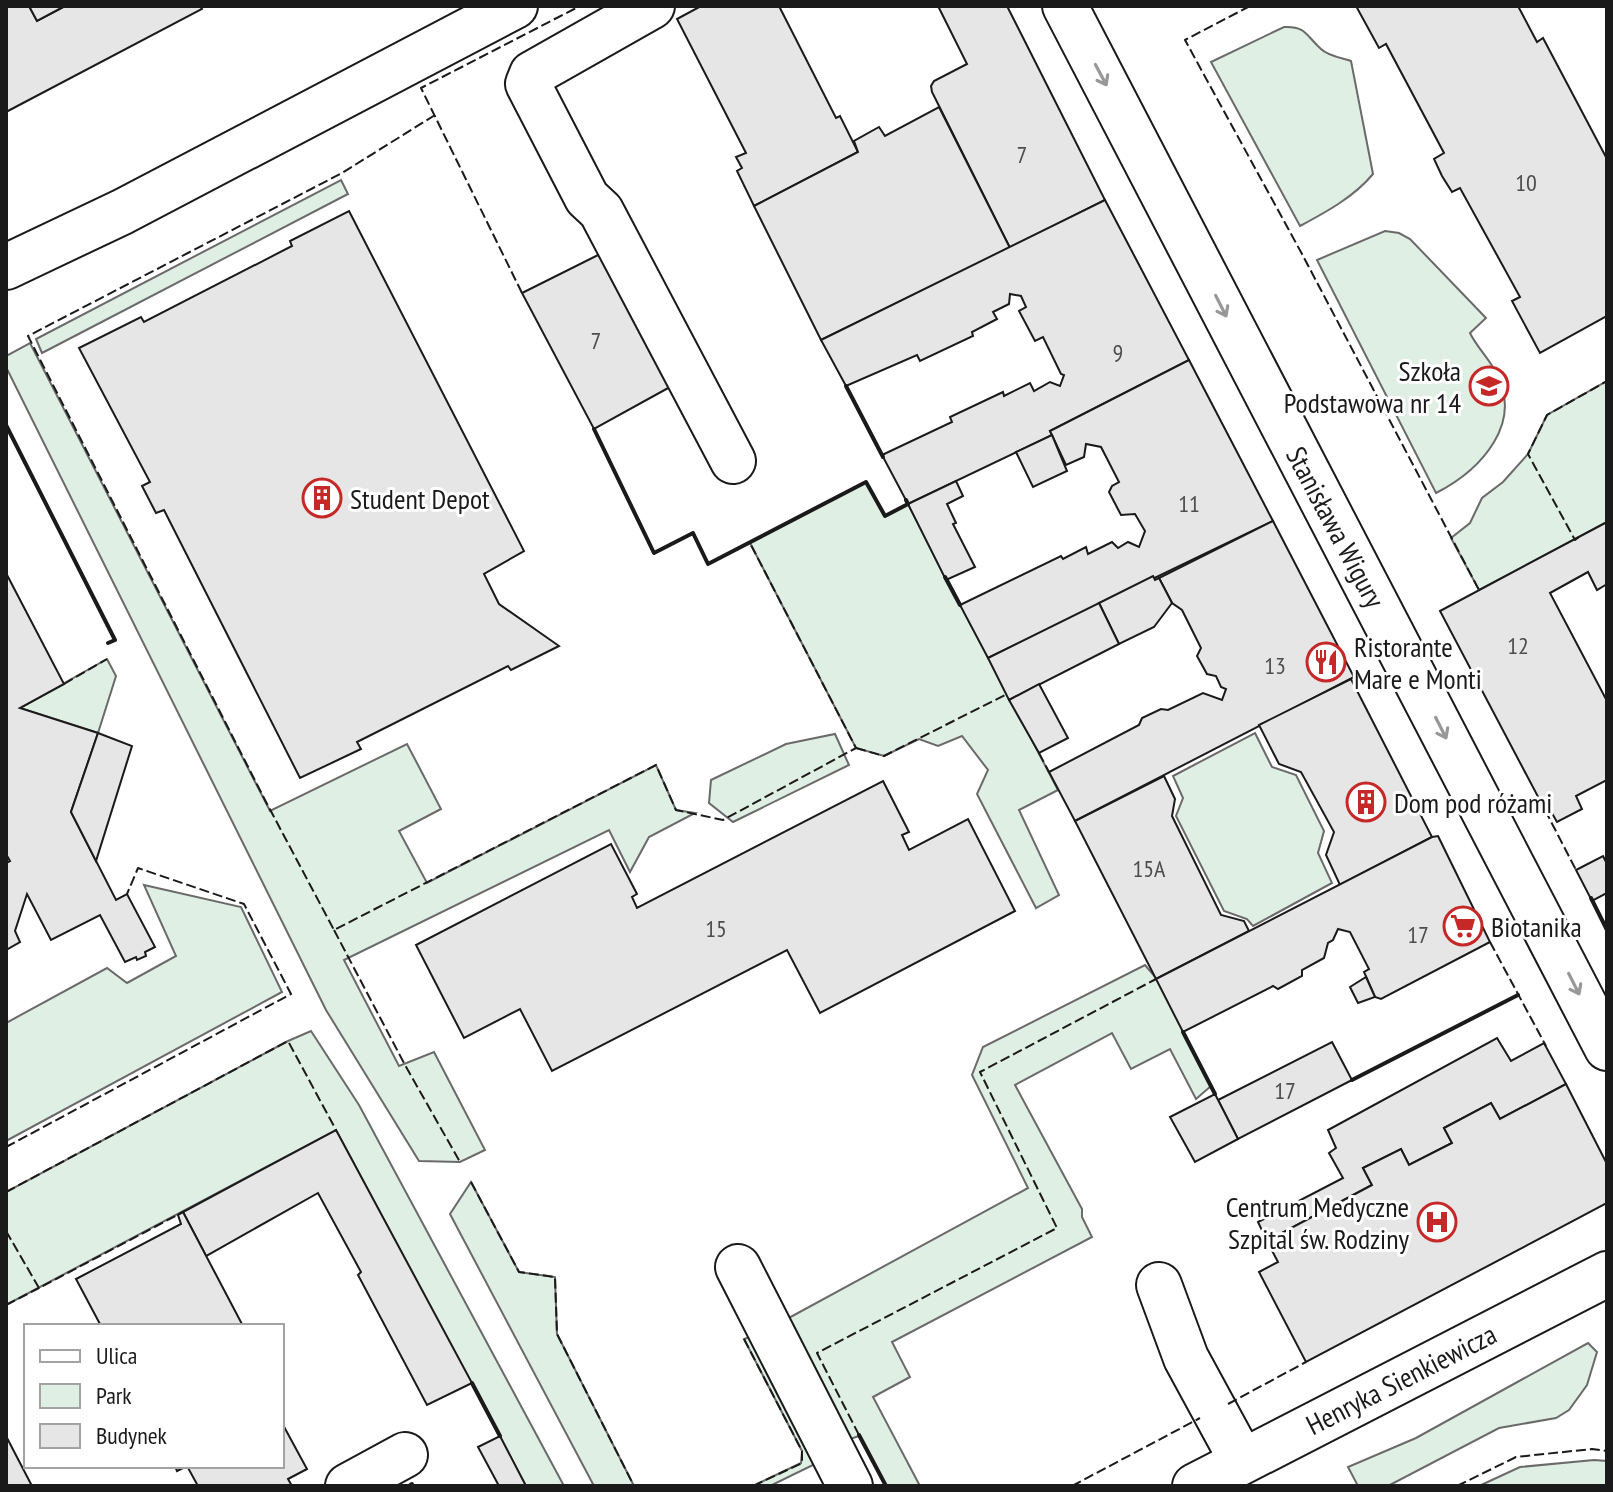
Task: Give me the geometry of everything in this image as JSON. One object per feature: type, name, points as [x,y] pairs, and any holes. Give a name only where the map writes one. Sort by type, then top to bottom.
[{"type":"street","points":[[6,267],[162,192],[515,6]]},
{"type":"street","points":[[652,6],[532,74],[528,84],[587,198],[601,211],[619,244],[733,461]]},
{"type":"street","name":"Stanisława Wigury","points":[[1065,6],[1607,1048]]},
{"type":"street","points":[[738,1267],[850,1486]]},
{"type":"street","name":"Henryka Sienkiewicza","points":[[1195,1486],[1607,1274]]},
{"type":"street","points":[[1159,1285],[1186,1358],[1242,1461]]},
{"type":"street","points":[[348,1486],[405,1455]]},
{"type":"green space","points":[[1284,27],[1302,30],[1324,51],[1351,61],[1373,174],[1348,197],[1300,226],[1211,62]]},
{"type":"green space","points":[[341,180],[348,194],[42,353],[36,339]]},
{"type":"green space","points":[[1385,231],[1410,239],[1486,318],[1470,333],[1494,369],[1503,389],[1505,408],[1494,442],[1469,471],[1436,493],[1317,260]]},
{"type":"green space","points":[[30,343],[270,811],[407,744],[441,809],[399,831],[427,883],[656,765],[676,810],[695,813],[649,837],[630,872],[609,830],[344,960],[399,1066],[434,1052],[485,1150],[460,1162],[419,1161],[326,1010],[6,367],[6,356]]},
{"type":"green space","points":[[1607,381],[1607,522],[1479,590],[1451,538],[1470,523],[1482,498],[1503,482],[1528,454],[1547,415]]},
{"type":"green space","points":[[866,482],[885,516],[908,504],[1058,790],[1019,810],[1059,895],[1036,908],[977,794],[988,770],[962,736],[938,746],[919,739],[884,756],[856,748],[750,543]]},
{"type":"green space","points":[[107,659],[116,676],[98,733],[20,708]]},
{"type":"green space","points":[[1255,733],[1272,767],[1296,775],[1324,831],[1318,853],[1332,883],[1253,926],[1247,919],[1224,911],[1176,816],[1183,798],[1173,776]]},
{"type":"green space","points":[[835,734],[849,765],[733,822],[709,803],[711,780],[786,744]]},
{"type":"green space","points":[[144,885],[241,907],[282,992],[6,1141],[6,1023],[107,968],[127,983],[176,956]]},
{"type":"green space","points":[[1145,965],[1157,979],[1211,1086],[1196,1099],[1170,1049],[1131,1069],[1112,1033],[1015,1085],[1082,1209],[1082,1217],[1092,1237],[892,1342],[910,1377],[873,1397],[920,1486],[886,1486],[859,1436],[847,1440],[785,1320],[1028,1188],[972,1075],[983,1047]]},
{"type":"green space","points":[[311,1031],[359,1105],[564,1486],[526,1486],[336,1130],[6,1305],[6,1192]]},
{"type":"green space","points":[[471,1182],[519,1272],[555,1277],[557,1334],[634,1486],[594,1486],[450,1214]]},
{"type":"green space","points":[[752,1336],[815,1464],[770,1486],[753,1486],[801,1463],[802,1451],[744,1339]]},
{"type":"green space","points":[[1588,1343],[1597,1352],[1587,1385],[1569,1410],[1556,1418],[1499,1428],[1388,1486],[1358,1486],[1348,1467],[1416,1438]]},
{"type":"green space","points":[[1607,1461],[1607,1486],[1479,1486],[1520,1467]]},
{"type":"building","points":[[6,6],[29,6],[37,21],[65,6],[200,6],[202,9],[6,112]]},
{"type":"building","points":[[29,6],[65,6],[37,21]]},
{"type":"building","points":[[701,6],[779,6],[836,118],[840,116],[858,152],[754,206],[737,171],[742,168],[736,157],[746,153],[677,19]]},
{"type":"building","points":[[938,6],[1007,6],[1105,200],[1010,248],[932,92],[934,81],[967,64]]},
{"type":"building","points":[[1356,6],[1518,6],[1537,42],[1543,38],[1607,159],[1607,316],[1540,353],[1512,301],[1520,297],[1460,188],[1452,192],[1442,176],[1434,159],[1444,153],[1386,44],[1379,48]]},
{"type":"building","points":[[939,107],[1010,248],[821,340],[754,206],[858,152],[854,141],[879,127],[885,136]]},
{"type":"building","points":[[1105,200],[1189,360],[1050,431],[1052,435],[908,504],[882,455],[952,422],[950,417],[1003,392],[1004,396],[1030,383],[1034,391],[1050,382],[1060,386],[1064,375],[1043,337],[1035,341],[1019,311],[1026,307],[1021,296],[1010,294],[1009,304],[993,312],[997,319],[972,332],[973,336],[920,361],[917,355],[846,386],[821,340]]},
{"type":"building","name":"Student Depot","points":[[349,211],[524,551],[484,574],[499,604],[559,646],[511,670],[508,666],[357,742],[361,749],[300,778],[164,510],[156,513],[142,486],[150,482],[79,348],[141,317],[144,322],[292,246],[290,241]]},
{"type":"building","points":[[600,254],[670,387],[594,429],[522,293]]},
{"type":"building","points":[[1189,360],[1273,521],[988,658],[960,605],[1086,547],[1088,554],[1112,542],[1118,548],[1128,542],[1139,547],[1145,531],[1135,514],[1121,515],[1109,492],[1119,482],[1101,447],[1086,444],[1084,457],[1066,465],[1050,431]]},
{"type":"building","points":[[1052,435],[1067,471],[1033,487],[1016,452]]},
{"type":"building","points":[[956,481],[963,496],[947,504],[956,523],[953,524],[975,567],[946,580],[908,504]]},
{"type":"building","points":[[1273,521],[1354,677],[1075,821],[1049,772],[1139,725],[1142,718],[1161,709],[1168,710],[1203,693],[1222,700],[1226,689],[1221,687],[1216,676],[1207,674],[1197,656],[1201,648],[1182,610],[1172,603],[1159,578]]},
{"type":"building","points":[[1607,522],[1607,584],[1597,590],[1588,572],[1550,593],[1607,701],[1607,780],[1576,796],[1582,809],[1557,822],[1549,808],[1545,810],[1440,611]]},
{"type":"building","points":[[6,573],[64,684],[20,708],[98,733],[71,812],[116,900],[127,894],[155,947],[137,960],[136,957],[125,962],[100,915],[51,940],[27,894],[15,931],[20,942],[6,950],[6,863],[10,861],[6,854]]},
{"type":"building","points":[[1153,576],[1155,580],[1159,578],[1172,603],[1154,627],[1119,644],[1099,603]]},
{"type":"building","points":[[1099,603],[1119,644],[1009,700],[988,658]]},
{"type":"building","name":"Dom pod różami","points":[[1351,679],[1432,837],[1340,885],[1326,855],[1334,832],[1301,772],[1279,764],[1259,725]]},
{"type":"building","points":[[1039,684],[1068,738],[1039,753],[1009,700]]},
{"type":"building","points":[[98,733],[132,746],[96,861],[71,812]]},
{"type":"building","points":[[1164,776],[1175,799],[1172,816],[1221,915],[1244,921],[1249,931],[1156,979],[1075,821]]},
{"type":"building","points":[[883,781],[909,832],[902,835],[909,850],[968,819],[1015,911],[820,1013],[787,950],[552,1071],[520,1009],[464,1038],[416,945],[611,844],[637,894],[632,897],[637,908]]},
{"type":"building","points":[[1438,836],[1490,942],[1381,999],[1375,997],[1364,972],[1369,969],[1350,932],[1338,929],[1328,943],[1324,958],[1302,970],[1302,976],[1278,989],[1273,986],[1183,1032],[1156,979]]},
{"type":"building","points":[[1603,856],[1607,864],[1607,893],[1592,901],[1576,870]]},
{"type":"building","points":[[1366,977],[1375,997],[1358,1003],[1350,987]]},
{"type":"building","points":[[1497,1038],[1511,1061],[1544,1043],[1566,1084],[1500,1119],[1491,1103],[1444,1128],[1452,1143],[1409,1165],[1401,1149],[1363,1168],[1372,1185],[1267,1241],[1258,1222],[1343,1178],[1329,1153],[1336,1148],[1328,1130]]},
{"type":"building","points":[[1332,1042],[1352,1080],[1238,1139],[1218,1100]]},
{"type":"building","name":"Centrum Medyczne Szpital św. Rodziny","points":[[1566,1084],[1607,1164],[1607,1203],[1306,1362],[1259,1272],[1278,1262],[1267,1241],[1372,1185],[1363,1168],[1401,1149],[1409,1165],[1452,1143],[1444,1128],[1491,1103],[1500,1119]]},
{"type":"building","points":[[1215,1094],[1238,1139],[1195,1162],[1170,1117]]},
{"type":"building","points":[[336,1130],[472,1383],[427,1405],[318,1193],[206,1256],[183,1212]]},
{"type":"building","points":[[183,1212],[242,1324],[100,1324],[76,1279],[181,1224],[178,1215]]},
{"type":"building","points":[[284,1427],[307,1469],[288,1479],[292,1486],[198,1486],[188,1468],[284,1468]]},
{"type":"building","points":[[6,1436],[32,1486],[6,1486]]},
{"type":"building","points":[[500,1436],[526,1486],[499,1486],[478,1447]]},
{"type":"fence","points":[[522,293],[421,88],[580,6]]},
{"type":"fence","points":[[1250,6],[1185,40],[1479,590]]},
{"type":"fence","points":[[435,115],[342,173],[28,336],[334,930],[656,765],[676,810],[723,820],[856,748],[750,543]]},
{"type":"fence","points":[[1579,537],[1575,540],[1528,454],[1547,415],[1607,381]]},
{"type":"fence","points":[[64,684],[107,659]]},
{"type":"fence","points":[[856,748],[884,756],[1007,694]]},
{"type":"fence","points":[[1039,753],[1049,772]]},
{"type":"fence","points":[[1545,810],[1578,869]]},
{"type":"fence","points":[[6,1147],[291,994],[244,904],[138,868],[127,894]]},
{"type":"fence","points":[[334,930],[460,1162]]},
{"type":"fence","points":[[1490,942],[1546,1046]]},
{"type":"fence","points":[[859,1435],[817,1353],[1057,1228],[980,1072],[1156,979]]},
{"type":"fence","points":[[6,1192],[288,1041],[335,1131]]},
{"type":"fence","points":[[471,1182],[519,1272],[555,1277],[557,1334],[634,1486]]},
{"type":"fence","points":[[6,1231],[39,1288],[183,1212]]},
{"type":"fence","points":[[6,1305],[39,1288]]},
{"type":"fence","points":[[744,1339],[802,1451],[802,1463],[753,1486]]},
{"type":"fence","points":[[1228,1404],[1306,1362]]},
{"type":"fence","points":[[1072,1486],[1200,1418]]},
{"type":"fence","points":[[1457,1486],[1516,1457],[1592,1449],[1607,1451]]},
{"type":"wall","points":[[846,386],[883,457]]},
{"type":"wall","points":[[6,425],[115,640],[108,643]]},
{"type":"wall","points":[[594,429],[654,553],[693,533],[708,564],[866,482],[885,516],[908,504],[906,500]]},
{"type":"wall","points":[[945,577],[960,605]]},
{"type":"wall","points":[[1591,898],[1607,930]]},
{"type":"wall","points":[[1352,1080],[1518,995]]},
{"type":"wall","points":[[1183,1032],[1215,1094]]},
{"type":"wall","points":[[472,1383],[500,1436]]},
{"type":"wall","points":[[859,1435],[886,1486]]},
{"type":"place","name":"Szkoła Podstawowa nr 14","points":[[1489,386]]},
{"type":"place","name":"Student Depot","points":[[322,498]]},
{"type":"place","name":"Ristorante Mare e Monti","points":[[1326,662]]},
{"type":"place","name":"Dom pod różami","points":[[1366,802]]},
{"type":"place","name":"Biotanika","points":[[1463,926]]},
{"type":"place","name":"Centrum Medyczne Szpital św. Rodziny","points":[[1437,1222]]}]
